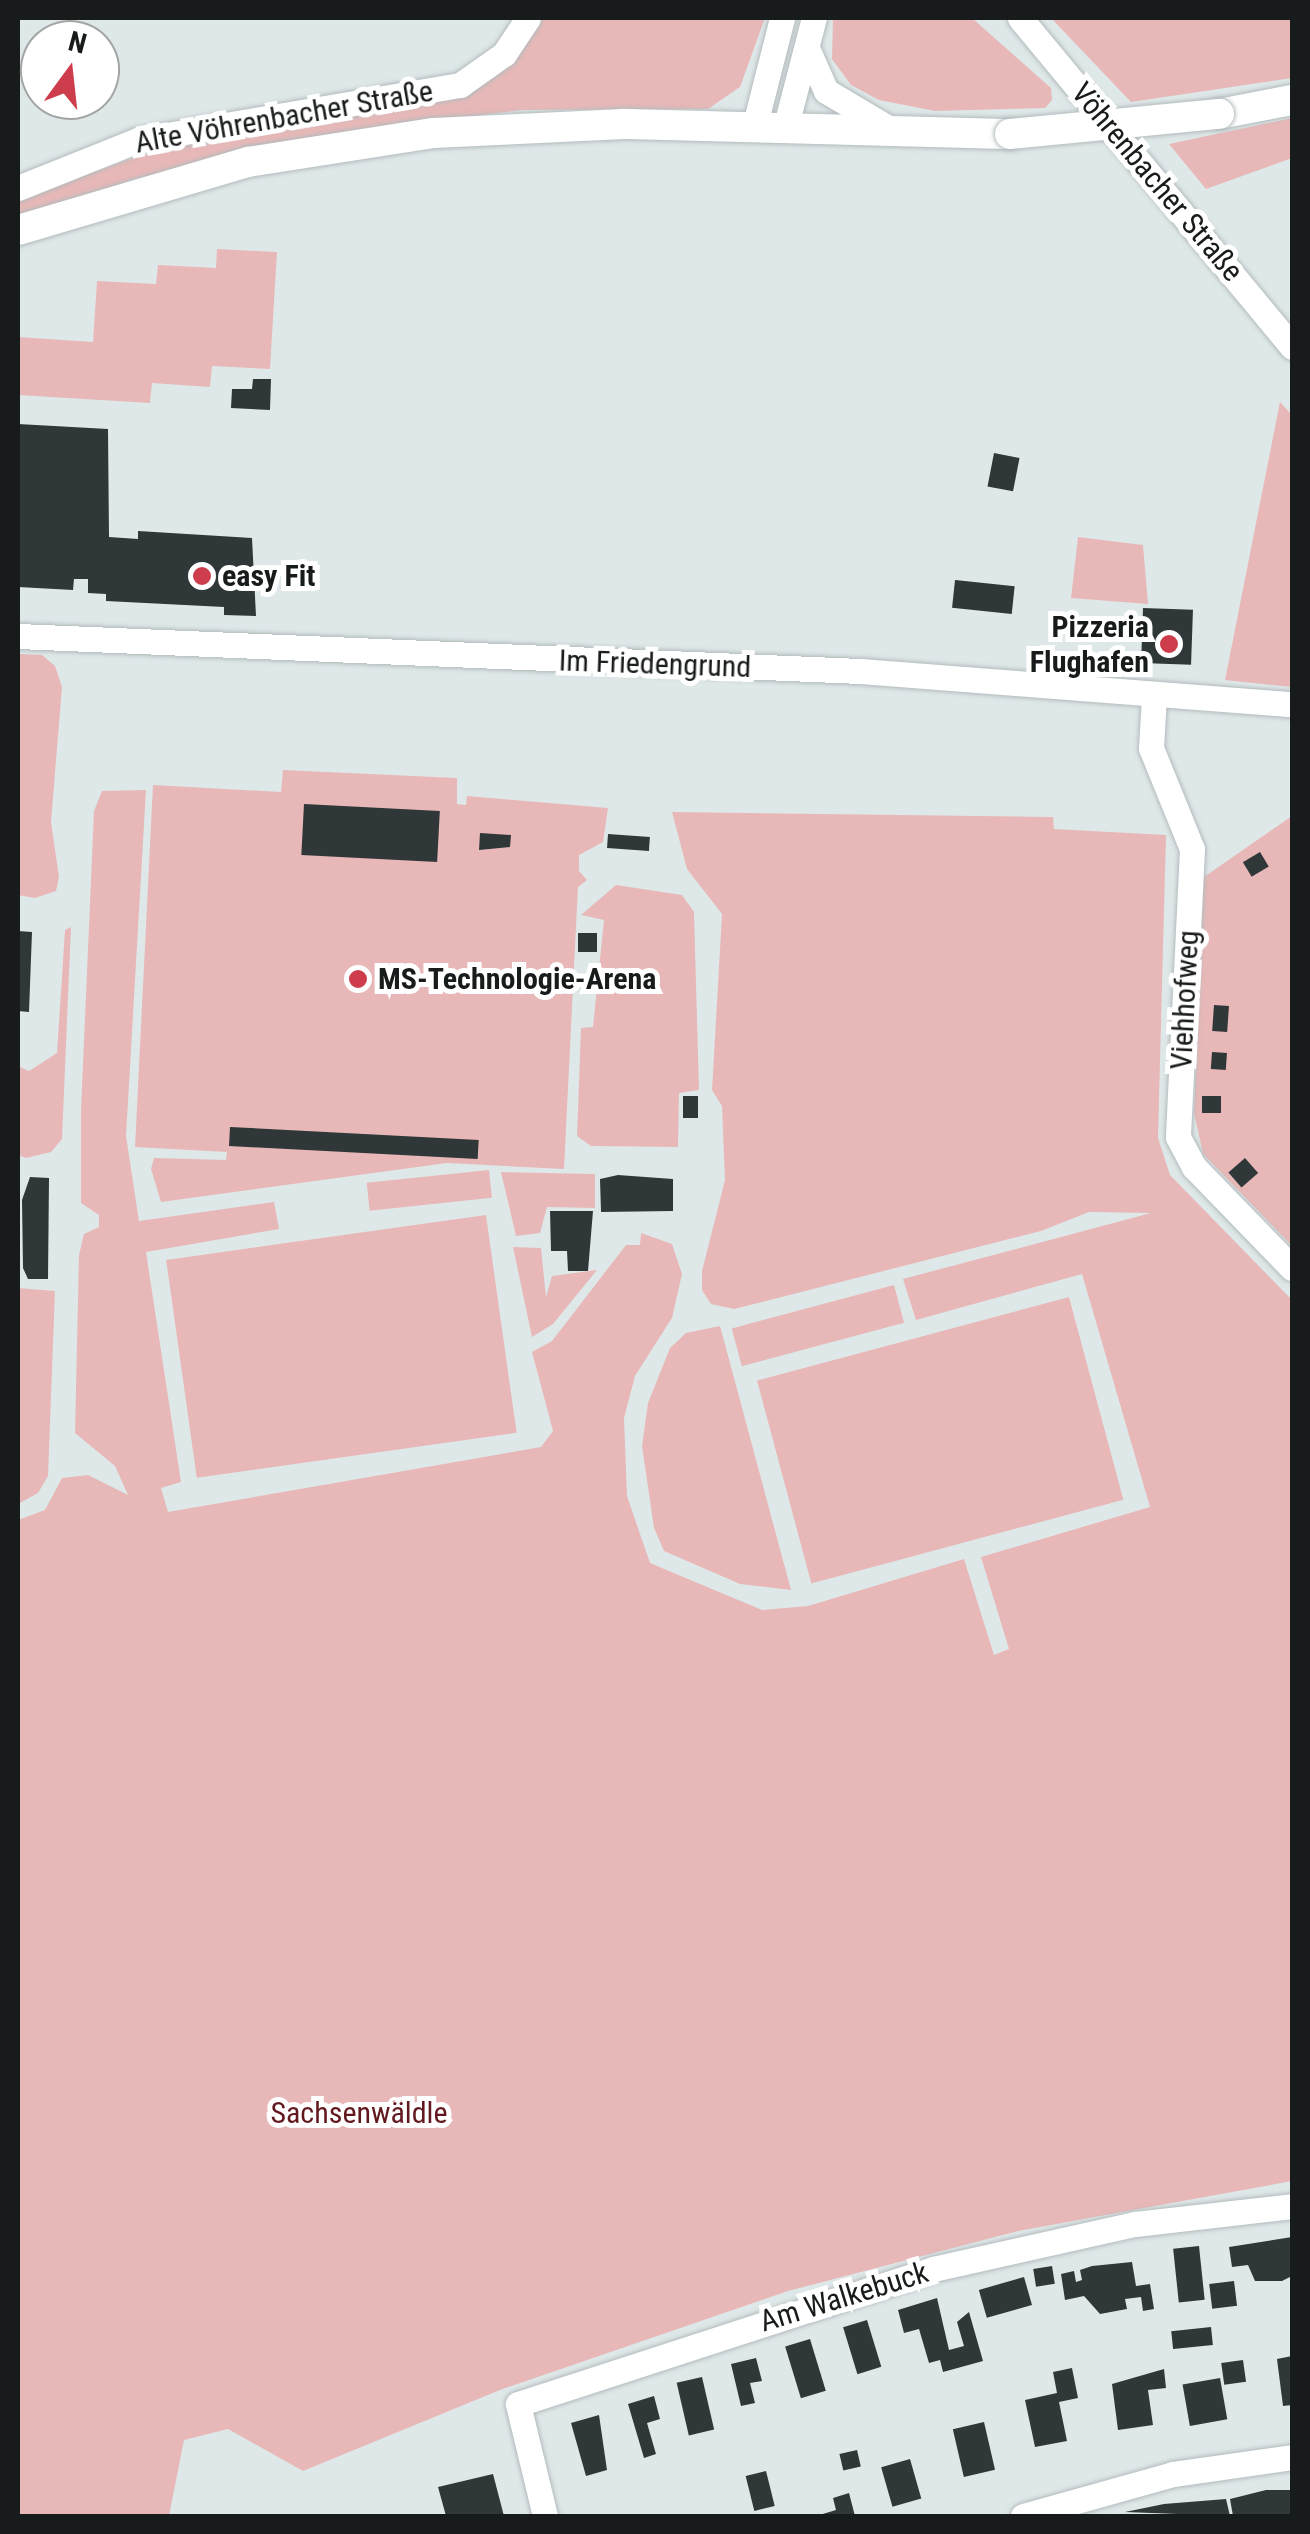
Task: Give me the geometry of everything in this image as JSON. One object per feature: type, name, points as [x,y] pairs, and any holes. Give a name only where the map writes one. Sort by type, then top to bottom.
[{"type":"main road","points":[[18,230],[160,183],[385,138],[624,124],[1010,134],[1219,114],[1292,100]]},
{"type":"street","name":"Alte Vöhrenbacher Straße","points":[[18,188],[138,140],[460,84],[504,54],[528,18]]},
{"type":"street","points":[[754,128],[782,18]]},
{"type":"street","points":[[785,129],[814,18]]},
{"type":"street","name":"Vöhrenbacher Straße","points":[[1020,18],[1292,348]]},
{"type":"street","points":[[807,48],[826,91],[894,132]]},
{"type":"street","name":"Im Friedengrund","points":[[18,636],[860,671],[1292,704]]},
{"type":"street","name":"Viehhofweg","points":[[1154,696],[1150,748],[1192,850],[1178,1137],[1194,1167],[1292,1268]]},
{"type":"street","name":"Am Walkebuck","points":[[545,2516],[518,2404],[933,2270],[1135,2224],[1292,2206]]},
{"type":"street","points":[[1023,2516],[1173,2474],[1292,2458]]},
{"type":"green space","points":[[542,18],[765,18],[740,87],[708,109],[522,110],[344,132],[134,179],[18,220],[18,199],[164,147],[456,92],[495,77],[517,58]]},
{"type":"green space","points":[[833,18],[972,18],[1051,88],[1052,100],[1045,108],[935,111],[879,100],[851,85],[832,59]]},
{"type":"green space","points":[[1051,18],[1292,18],[1292,78],[1131,102]]},
{"type":"green space","points":[[1292,118],[1292,158],[1206,189],[1169,144]]},
{"type":"green space","points":[[217,249],[277,252],[270,369],[212,366],[210,387],[152,383],[150,403],[18,395],[18,337],[93,342],[97,281],[156,284],[158,265],[216,268]]},
{"type":"green space","points":[[1280,402],[1292,415],[1292,687],[1225,680]]},
{"type":"green space","points":[[1078,537],[1143,545],[1148,604],[1071,598]]},
{"type":"green space","points":[[18,654],[42,655],[55,666],[62,687],[51,822],[59,877],[56,891],[35,898],[18,895]]},
{"type":"green space","name":"MS-Technologie-Arena","points":[[283,770],[457,778],[457,804],[466,805],[467,796],[608,808],[603,842],[579,855],[579,871],[587,880],[578,887],[564,1169],[447,1163],[161,1202],[151,1169],[154,1158],[226,1160],[227,1152],[135,1147],[153,785],[281,792]]},
{"type":"green space","name":"Sachsenwäldle","points":[[146,790],[126,1136],[139,1221],[274,1202],[279,1229],[146,1252],[181,1482],[161,1488],[168,1512],[541,1447],[553,1431],[532,1352],[552,1341],[626,1245],[640,1245],[641,1233],[672,1244],[682,1274],[672,1318],[635,1376],[624,1418],[627,1496],[650,1563],[762,1610],[808,1606],[964,1559],[994,1655],[1009,1649],[981,1557],[1150,1507],[1082,1274],[916,1320],[903,1279],[1151,1213],[1089,1212],[1041,1231],[734,1309],[711,1304],[702,1290],[702,1271],[725,1180],[722,1106],[712,1090],[722,914],[687,869],[672,812],[1053,817],[1054,829],[1166,835],[1158,1138],[1170,1175],[1292,1300],[1292,2181],[1018,2231],[788,2291],[500,2390],[303,2471],[228,2429],[184,2440],[169,2516],[18,2516],[18,1520],[45,1510],[62,1478],[88,1475],[128,1495],[115,1466],[75,1433],[79,1255],[84,1234],[99,1227],[99,1215],[81,1203],[81,1110],[94,811],[102,791]]},
{"type":"green space","points":[[1292,816],[1292,1246],[1203,1154],[1194,1113],[1204,877]]},
{"type":"green space","points":[[616,885],[682,895],[694,912],[699,1090],[679,1093],[678,1147],[591,1146],[577,1136],[581,1028],[593,1027],[604,920],[581,915]]},
{"type":"green space","points":[[71,927],[62,1139],[51,1152],[26,1158],[18,1155],[18,1066],[29,1071],[57,1053],[65,930]]},
{"type":"green space","points":[[489,1170],[492,1198],[370,1211],[367,1183]]},
{"type":"green space","points":[[501,1172],[595,1174],[595,1208],[547,1207],[540,1233],[516,1236]]},
{"type":"green space","points":[[486,1215],[517,1433],[197,1478],[166,1260]]},
{"type":"green space","points":[[513,1247],[541,1248],[546,1297],[552,1276],[597,1270],[553,1324],[532,1337]]},
{"type":"green space","points":[[894,1285],[904,1323],[742,1366],[732,1328]]},
{"type":"green space","points":[[18,1288],[55,1291],[48,1476],[38,1493],[18,1504]]},
{"type":"green space","points":[[1069,1297],[1123,1500],[811,1583],[757,1381]]},
{"type":"green space","points":[[720,1326],[791,1590],[740,1584],[664,1551],[654,1528],[642,1446],[648,1403],[670,1348],[686,1333]]},
{"type":"building","points":[[253,379],[271,379],[270,410],[231,408],[232,389],[252,389]]},
{"type":"building","points":[[18,424],[108,429],[109,537],[138,539],[138,531],[252,538],[256,616],[224,615],[224,607],[106,601],[106,594],[88,593],[88,579],[74,579],[73,590],[18,587]]},
{"type":"building","points":[[994,453],[1020,458],[1013,491],[988,486]]},
{"type":"building","points":[[955,580],[1015,586],[1012,614],[952,608]]},
{"type":"building","name":"Pizzeria Flughafen","points":[[1143,608],[1193,610],[1191,665],[1141,663]]},
{"type":"building","points":[[304,804],[440,811],[437,862],[301,855]]},
{"type":"building","points":[[480,833],[511,835],[510,847],[479,850]]},
{"type":"building","points":[[608,834],[650,837],[649,851],[607,848]]},
{"type":"building","points":[[1260,852],[1269,867],[1252,877],[1243,862]]},
{"type":"building","points":[[18,931],[32,932],[29,1012],[18,1011]]},
{"type":"building","points":[[578,933],[597,933],[597,952],[578,952]]},
{"type":"building","points":[[1214,1005],[1229,1006],[1227,1032],[1212,1031]]},
{"type":"building","points":[[1212,1052],[1227,1053],[1226,1070],[1211,1069]]},
{"type":"building","points":[[683,1096],[698,1096],[698,1118],[683,1118]]},
{"type":"building","points":[[1202,1096],[1221,1096],[1221,1113],[1202,1113]]},
{"type":"building","points":[[230,1127],[479,1140],[478,1159],[229,1146]]},
{"type":"building","points":[[1245,1158],[1258,1173],[1242,1188],[1228,1172]]},
{"type":"building","points":[[618,1175],[673,1179],[673,1211],[601,1212],[600,1179]]},
{"type":"building","points":[[30,1177],[49,1178],[48,1279],[28,1279],[23,1268],[22,1200]]},
{"type":"building","points":[[550,1211],[593,1211],[588,1271],[568,1271],[567,1251],[551,1251]]},
{"type":"building","points":[[1292,2237],[1292,2276],[1282,2281],[1255,2281],[1248,2265],[1232,2267],[1229,2247]]},
{"type":"building","points":[[1199,2246],[1205,2300],[1179,2302],[1173,2249]]},
{"type":"building","points":[[1132,2262],[1136,2286],[1150,2284],[1154,2309],[1143,2311],[1141,2297],[1125,2299],[1127,2309],[1100,2314],[1084,2296],[1065,2300],[1061,2274],[1074,2271],[1076,2282],[1082,2280],[1080,2270]]},
{"type":"building","points":[[1052,2266],[1055,2284],[1036,2287],[1033,2269]]},
{"type":"building","points":[[1024,2277],[1032,2305],[987,2318],[979,2290]]},
{"type":"building","points":[[1234,2281],[1237,2306],[1212,2309],[1209,2284]]},
{"type":"building","points":[[937,2298],[949,2350],[964,2346],[957,2322],[969,2312],[983,2361],[943,2372],[940,2360],[929,2363],[919,2329],[904,2333],[898,2310]]},
{"type":"building","points":[[867,2320],[881,2367],[857,2374],[843,2327]]},
{"type":"building","points":[[1211,2327],[1213,2345],[1173,2349],[1171,2331]]},
{"type":"building","points":[[810,2339],[826,2391],[801,2398],[785,2347]]},
{"type":"building","points":[[1292,2356],[1292,2405],[1283,2406],[1277,2359]]},
{"type":"building","points":[[756,2358],[762,2381],[750,2383],[755,2403],[741,2406],[731,2364]]},
{"type":"building","points":[[1243,2360],[1246,2382],[1224,2385],[1221,2363]]},
{"type":"building","points":[[1072,2368],[1078,2398],[1059,2402],[1067,2441],[1035,2447],[1025,2400],[1057,2393],[1053,2372]]},
{"type":"building","points":[[1164,2369],[1166,2388],[1148,2390],[1153,2425],[1118,2430],[1112,2384]]},
{"type":"building","points":[[702,2377],[714,2430],[689,2435],[677,2383]]},
{"type":"building","points":[[1220,2378],[1227,2419],[1190,2426],[1183,2385]]},
{"type":"building","points":[[654,2396],[660,2419],[647,2423],[656,2454],[644,2458],[628,2404]]},
{"type":"building","points":[[599,2415],[607,2470],[586,2476],[571,2423]]},
{"type":"building","points":[[984,2422],[995,2470],[964,2477],[953,2429]]},
{"type":"building","points":[[857,2450],[861,2467],[843,2471],[839,2454]]},
{"type":"building","points":[[910,2459],[921,2498],[892,2507],[881,2467]]},
{"type":"building","points":[[766,2471],[775,2506],[754,2511],[746,2476]]},
{"type":"building","points":[[493,2474],[504,2516],[446,2516],[438,2487]]},
{"type":"building","points":[[1266,2490],[1292,2490],[1292,2516],[1233,2516],[1230,2499]]},
{"type":"building","points":[[849,2493],[855,2516],[816,2516],[836,2510],[833,2498]]},
{"type":"building","points":[[1226,2499],[1230,2516],[1125,2512],[1164,2504]]},
{"type":"place","name":"easy Fit","points":[[202,576]]},
{"type":"place","name":"Pizzeria Flughafen","points":[[1169,644]]},
{"type":"place","name":"MS-Technologie-Arena","points":[[358,979]]}]
